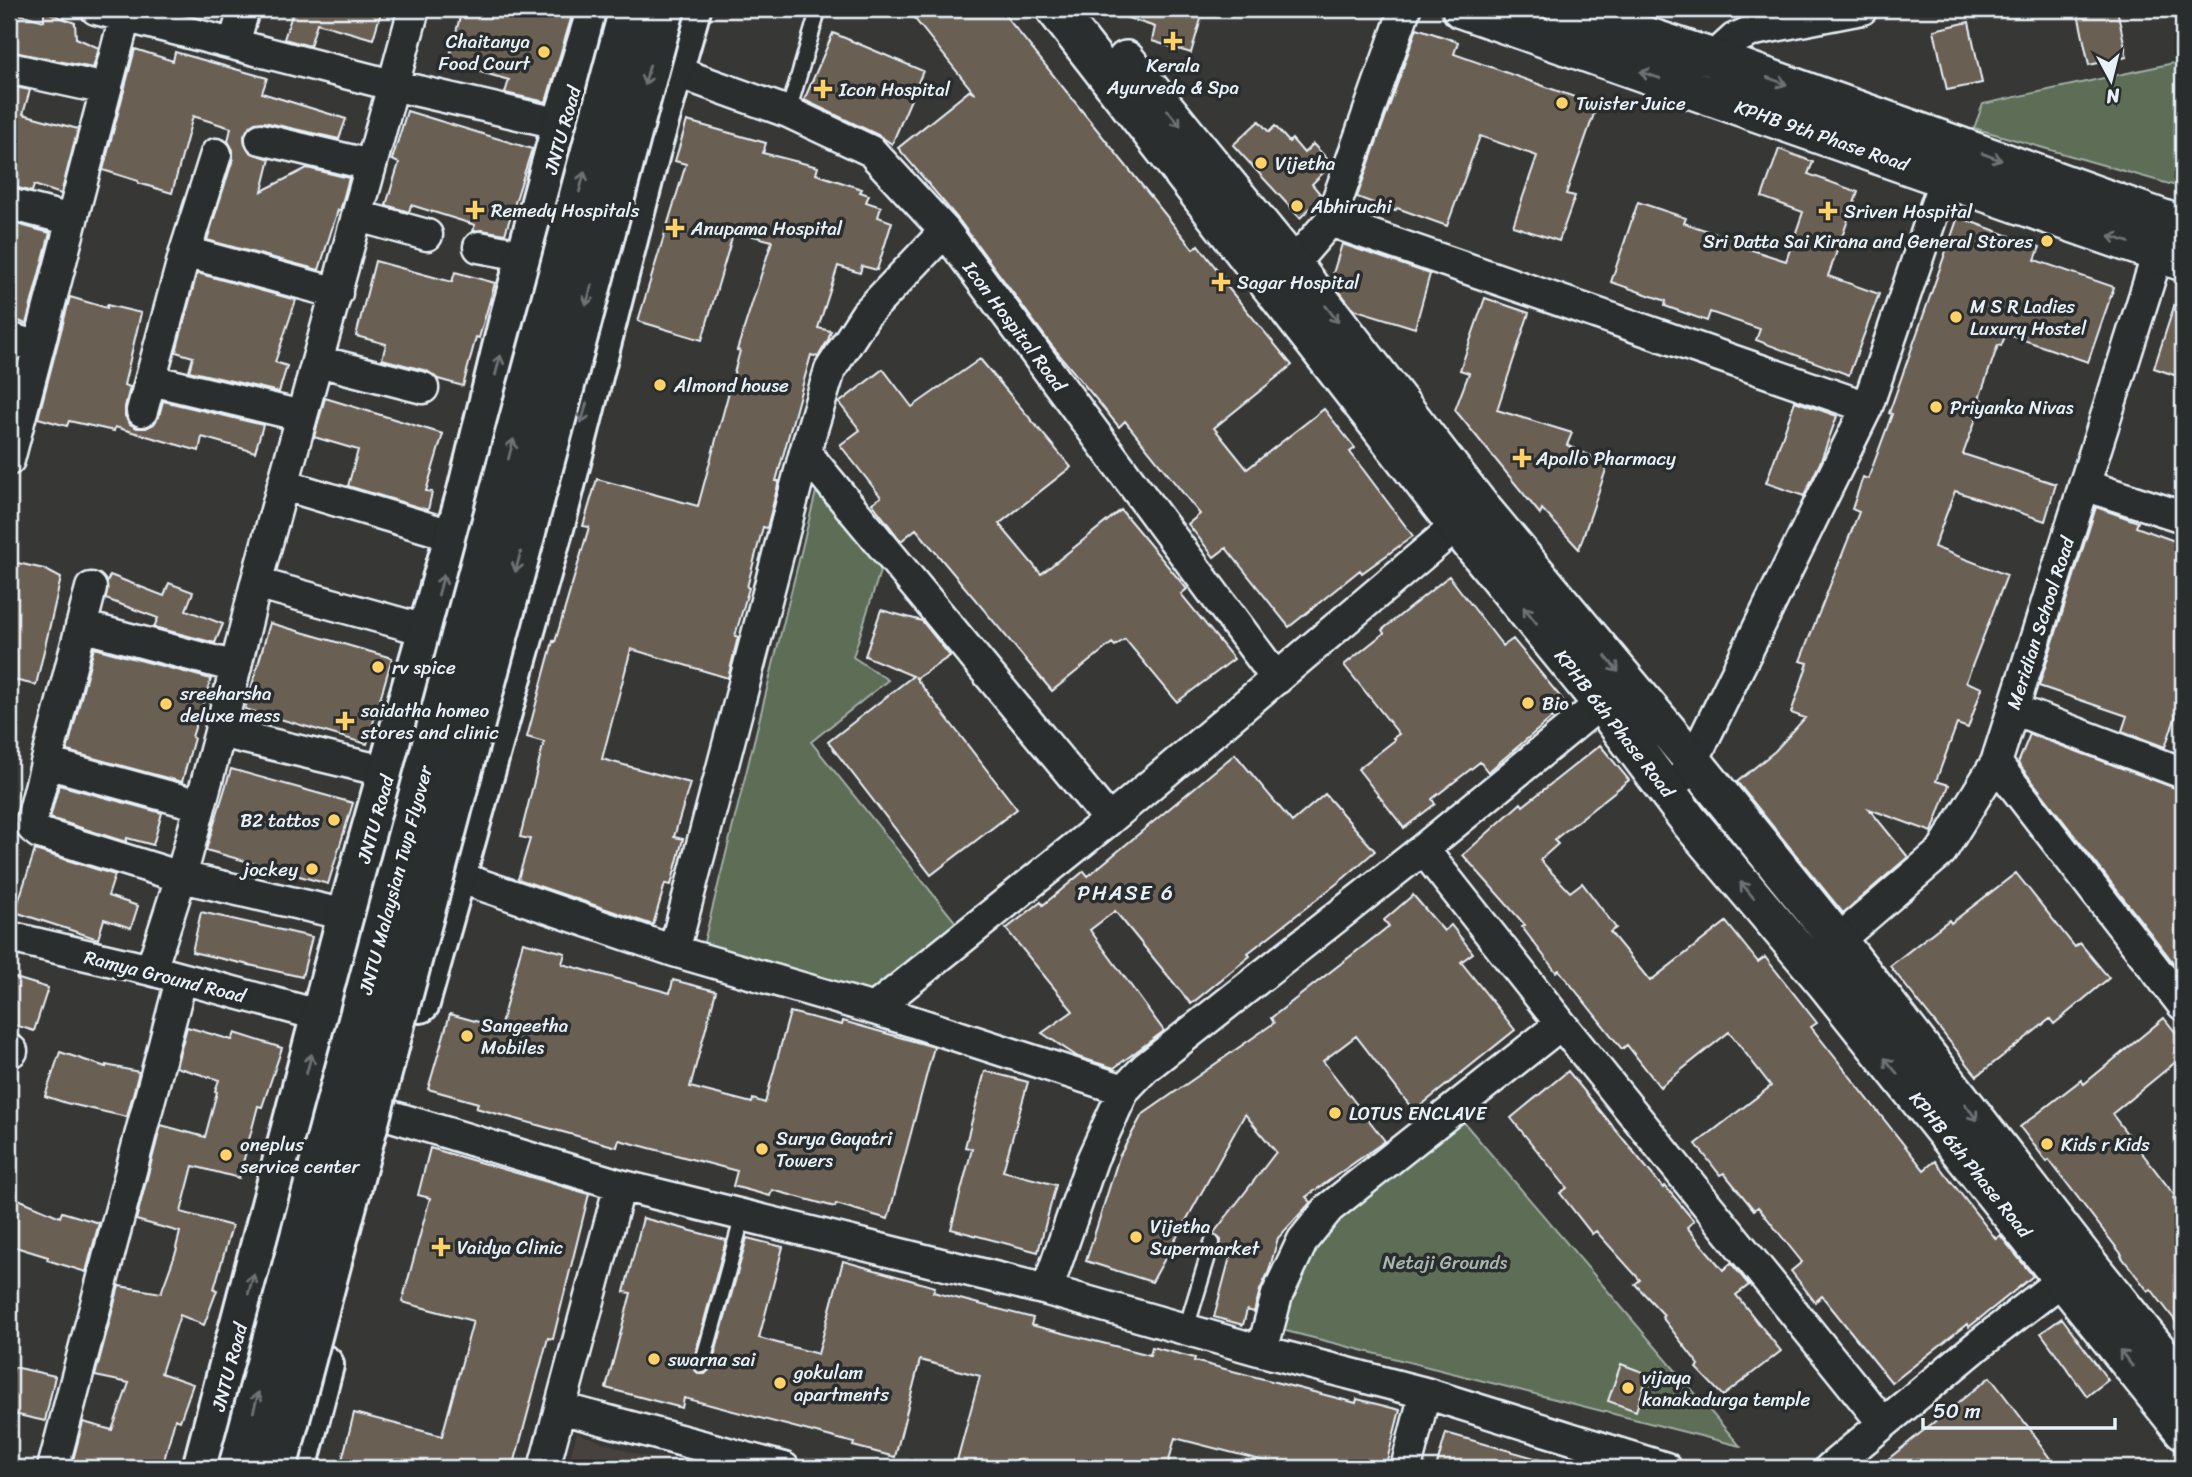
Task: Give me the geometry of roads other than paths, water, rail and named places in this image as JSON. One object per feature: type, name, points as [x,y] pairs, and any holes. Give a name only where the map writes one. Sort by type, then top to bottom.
[{"type":"main road","name":"JNTU Road","points":[[202,1468],[347,915],[429,631],[562,124],[597,9]]},
{"type":"main road","name":"JNTU Malaysian Twp Flyover","points":[[238,1468],[629,9]]},
{"type":"main road","name":"JNTU Malaysian Twp Flyover","points":[[277,1468],[664,9]]},
{"type":"main road","points":[[297,1468],[388,1115],[556,517],[650,153],[691,9]]},
{"type":"main road","points":[[467,491],[556,517]]},
{"type":"street","points":[[96,9],[126,12],[234,44],[392,85],[562,124]]},
{"type":"street","points":[[234,44],[244,9]]},
{"type":"street","points":[[151,970],[181,877],[256,583],[414,9]]},
{"type":"street","name":"KPHB 6th Phase Road","points":[[1055,9],[1283,276]]},
{"type":"street","name":"KPHB 6th Phase Road","points":[[1084,9],[1283,276],[1469,516],[1601,703],[1690,822],[1810,965],[2075,1270],[2183,1382]]},
{"type":"street","points":[[1283,276],[1330,221],[1405,9]]},
{"type":"street","name":"KPHB 9th Phase Road","points":[[1461,9],[2171,258]]},
{"type":"street","name":"KPHB 9th Phase Road","points":[[1564,9],[1713,58],[2183,226]]},
{"type":"street","points":[[1713,58],[1734,40],[1754,30],[1862,9]]},
{"type":"street","points":[[9,460],[126,12]]},
{"type":"street","points":[[9,68],[106,89]]},
{"type":"street","name":"Icon Hospital Road","points":[[674,71],[788,112],[871,152],[945,231],[1277,679]]},
{"type":"street","points":[[261,139],[371,165]]},
{"type":"street","points":[[142,411],[185,252],[216,154]]},
{"type":"street","points":[[1671,794],[1693,761],[1867,407],[1945,178]]},
{"type":"street","points":[[9,204],[72,220]]},
{"type":"street","points":[[358,216],[427,235]]},
{"type":"street","points":[[1330,221],[1867,407]]},
{"type":"street","points":[[674,951],[805,452],[830,370],[866,314],[945,231]]},
{"type":"street","points":[[479,247],[527,256]]},
{"type":"street","points":[[185,252],[337,293]]},
{"type":"street","name":"Meridian School Road","points":[[1810,965],[1941,852],[1996,763],[2084,485],[2171,258]]},
{"type":"street","points":[[9,338],[38,347]]},
{"type":"street","points":[[318,360],[423,388]]},
{"type":"street","points":[[151,380],[302,416]]},
{"type":"street","points":[[805,452],[1110,820]]},
{"type":"street","points":[[284,485],[455,536]]},
{"type":"street","points":[[2084,485],[2183,517]]},
{"type":"street","points":[[874,1009],[1110,820],[1469,516]]},
{"type":"street","name":"KPHB 6th Phase Road","points":[[1469,516],[1693,761],[1839,942],[2075,1270],[2183,1430]]},
{"type":"street","points":[[256,583],[429,631]]},
{"type":"street","points":[[91,588],[32,827],[39,833],[181,877],[347,915]]},
{"type":"street","points":[[81,626],[236,667]]},
{"type":"street","points":[[1047,1290],[1092,1160],[1124,1090],[1145,1068],[1423,849],[1601,703]]},
{"type":"street","points":[[2013,709],[2183,773]]},
{"type":"street","points":[[220,732],[388,772]]},
{"type":"street","points":[[1996,763],[2183,1005]]},
{"type":"street","points":[[46,764],[200,805]]},
{"type":"street","points":[[1423,849],[1883,1423]]},
{"type":"street","points":[[455,876],[674,951],[874,1009],[1124,1090]]},
{"type":"street","name":"Ramya Ground Road","points":[[9,937],[151,970],[322,1016]]},
{"type":"street","points":[[52,1468],[181,979]]},
{"type":"street","points":[[1262,1352],[1277,1295],[1303,1240],[1329,1208],[1561,1024]]},
{"type":"street","points":[[388,1115],[620,1185],[1047,1290],[1262,1352],[1425,1393],[1648,1465]]},
{"type":"street","points":[[544,1468],[620,1185]]},
{"type":"street","points":[[1830,1468],[1977,1346],[2075,1270]]},
{"type":"street","points":[[1406,1468],[1425,1393]]},
{"type":"street","points":[[560,1408],[785,1468]]},
{"type":"lane","points":[[788,112],[816,18]]},
{"type":"lane","points":[[702,1366],[743,1215]]},
{"type":"lane","points":[[1186,1329],[1212,1244]]},
{"type":"place","name":"Kerala Ayurveda & Spa","points":[[1173,41]]},
{"type":"place","name":"Chaitanya Food Court","points":[[544,52]]},
{"type":"place","name":"Icon Hospital","points":[[823,89]]},
{"type":"place","name":"Twister Juice","points":[[1562,103]]},
{"type":"place","name":"Vijetha","points":[[1261,163]]},
{"type":"place","name":"Abhiruchi","points":[[1297,206]]},
{"type":"place","name":"Remedy Hospitals","points":[[475,210]]},
{"type":"place","name":"Sriven Hospital","points":[[1828,211]]},
{"type":"place","name":"Anupama Hospital","points":[[675,228]]},
{"type":"place","name":"Sri Datta Sai Kirana and General Stores","points":[[2047,241]]},
{"type":"place","name":"Sagar Hospital","points":[[1221,282]]},
{"type":"place","name":"M S R Ladies Luxury Hostel","points":[[1956,317]]},
{"type":"place","name":"Almond house","points":[[660,385]]},
{"type":"place","name":"Priyanka Nivas","points":[[1936,407]]},
{"type":"place","name":"Apollo Pharmacy","points":[[1522,458]]},
{"type":"place","name":"rv spice","points":[[378,667]]},
{"type":"place","name":"Bio","points":[[1528,703]]},
{"type":"place","name":"sreeharsha deluxe mess","points":[[166,704]]},
{"type":"place","name":"saidatha homeo stores and clinic","points":[[345,721]]},
{"type":"place","name":"B2 tattos","points":[[334,820]]},
{"type":"place","name":"jockey","points":[[312,869]]},
{"type":"place","name":"Sangeetha Mobiles","points":[[467,1036]]},
{"type":"place","name":"LOTUS ENCLAVE","points":[[1335,1113]]},
{"type":"place","name":"Kids r Kids","points":[[2047,1144]]},
{"type":"place","name":"Surya Gayatri Towers","points":[[762,1149]]},
{"type":"place","name":"oneplus service center","points":[[226,1155]]},
{"type":"place","name":"Vijetha Supermarket","points":[[1136,1237]]},
{"type":"place","name":"Vaidya Clinic","points":[[441,1247]]},
{"type":"place","name":"swarna sai","points":[[654,1359]]},
{"type":"place","name":"gokulam apartments","points":[[780,1383]]},
{"type":"place","name":"vijaya kanakadurga temple","points":[[1628,1388]]},
{"type":"district","name":"PHASE 6","points":[[1126,893]]},
{"type":"park label","name":"Netaji Grounds","points":[[1445,1262]]}]
